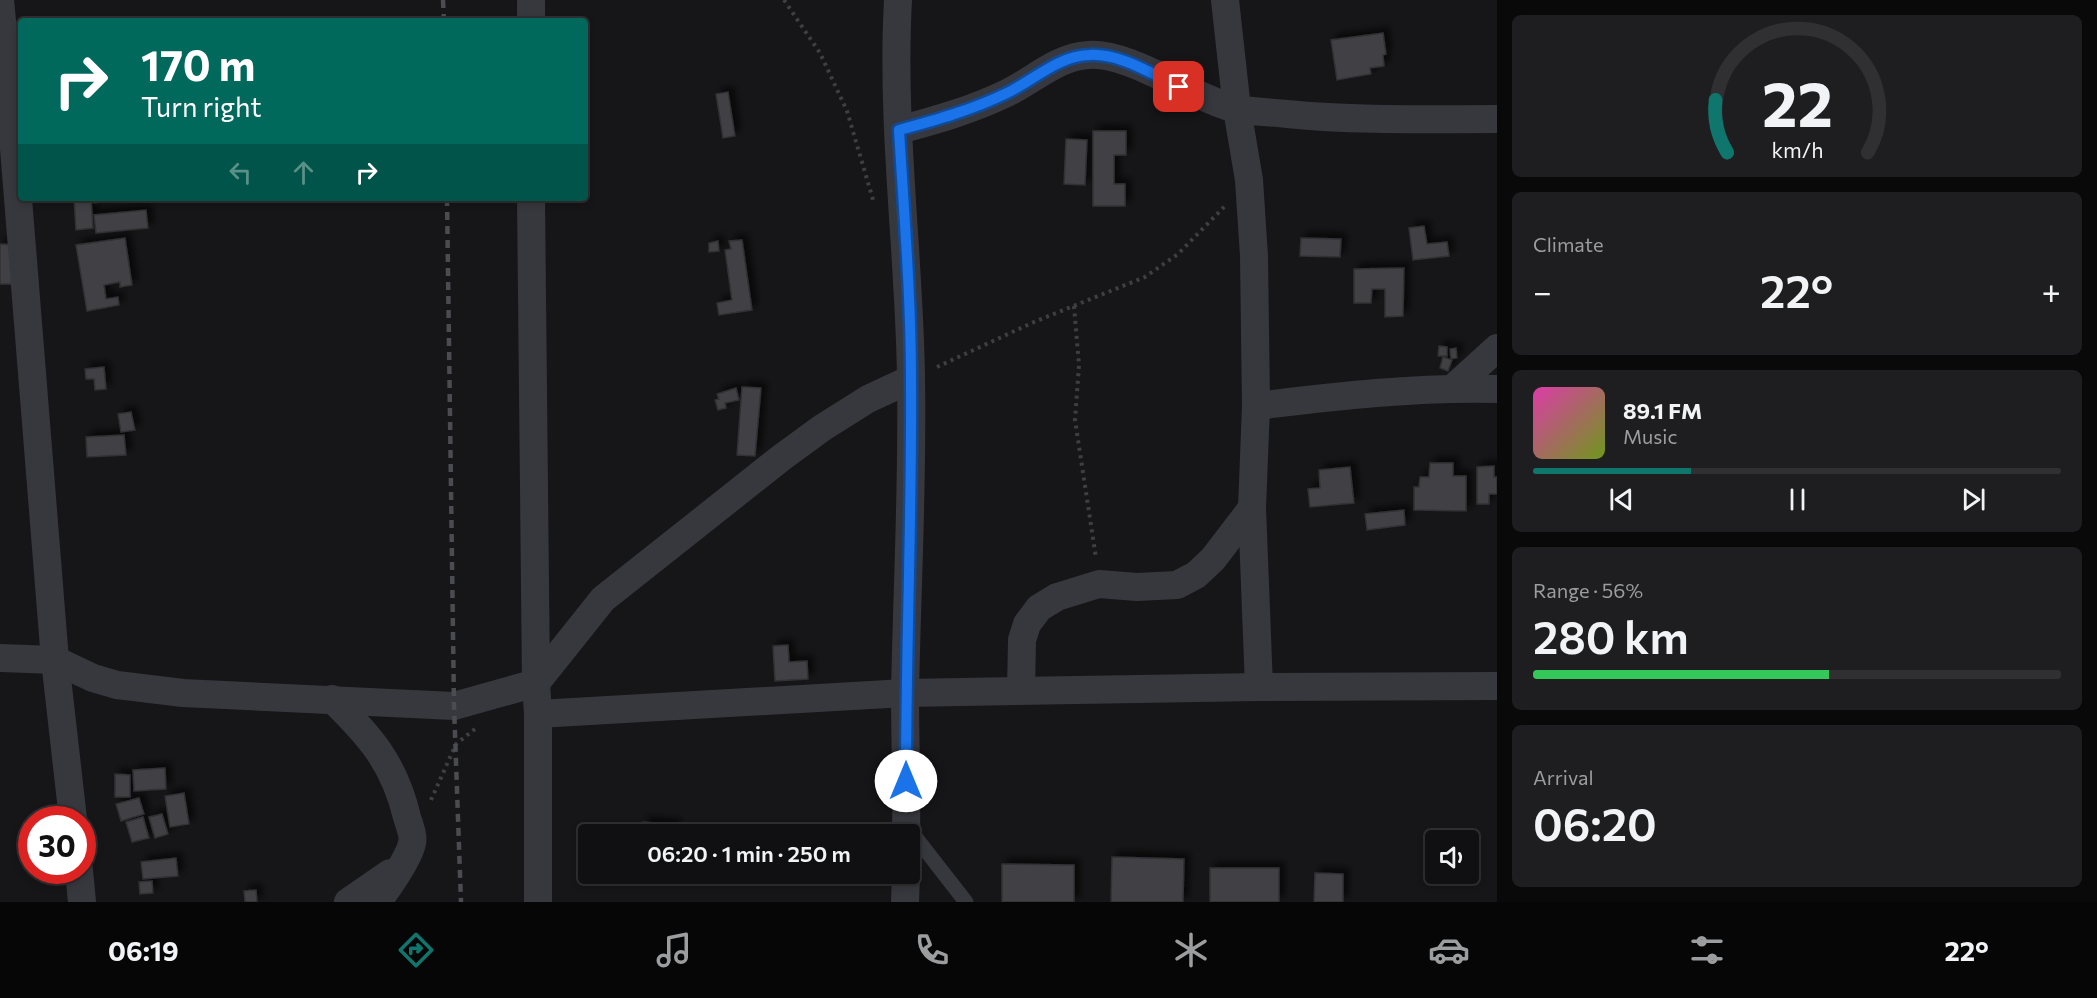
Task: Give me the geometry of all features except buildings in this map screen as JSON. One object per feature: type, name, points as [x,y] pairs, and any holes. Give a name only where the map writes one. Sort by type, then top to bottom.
[{"type":"street","points":[[0,0],[18,198]]},
{"type":"street","points":[[531,0],[531,18]]},
{"type":"street","points":[[898,0],[896,33],[899,130],[909,289],[911,379],[910,569],[905,693],[906,824]]},
{"type":"street","points":[[1225,0],[1237,109],[1249,180],[1254,256],[1256,406],[1252,508],[1259,687]]},
{"type":"street","points":[[899,130],[964,112],[1009,92],[1070,58],[1090,54],[1112,57],[1179,87],[1237,109],[1338,119],[1497,119]]},
{"type":"street","points":[[18,201],[55,660],[72,806]]},
{"type":"street","points":[[531,201],[538,714],[538,902]]},
{"type":"street","points":[[1453,388],[1497,348]]},
{"type":"street","points":[[0,658],[55,660],[93,678],[148,690],[454,706],[536,683],[603,599],[822,428],[868,399],[911,379]]},
{"type":"street","points":[[1256,406],[1323,398],[1453,388],[1497,389]]},
{"type":"street","points":[[1021,690],[1022,640],[1027,624],[1039,608],[1057,597],[1099,584],[1137,587],[1177,585],[1196,575],[1213,559],[1252,508]]},
{"type":"street","points":[[538,714],[905,693],[1259,687],[1497,686]]},
{"type":"street","points":[[332,699],[364,730],[388,764],[402,798],[407,854],[400,902]]},
{"type":"street","points":[[348,902],[407,854]]},
{"type":"street","points":[[377,902],[407,854]]},
{"type":"street","points":[[80,884],[82,902]]},
{"type":"street","points":[[905,902],[906,884]]},
{"type":"lane","points":[[920,846],[966,902]]},
{"type":"path","points":[[784,0],[820,53],[847,111],[875,207]]},
{"type":"path","points":[[911,379],[1145,277],[1178,254],[1249,180]]},
{"type":"path","points":[[1074,306],[1079,365],[1075,420],[1099,584]]},
{"type":"path","points":[[407,854],[456,744],[484,722]]},
{"type":"railway","points":[[443,0],[444,18]]},
{"type":"railway","points":[[447,201],[454,706],[461,902]]},
{"type":"route","points":[[906,781],[905,693],[910,569],[911,379],[909,289],[899,130],[964,112],[1009,92],[1070,58],[1090,54],[1112,57],[1134,65],[1179,87]]}]
